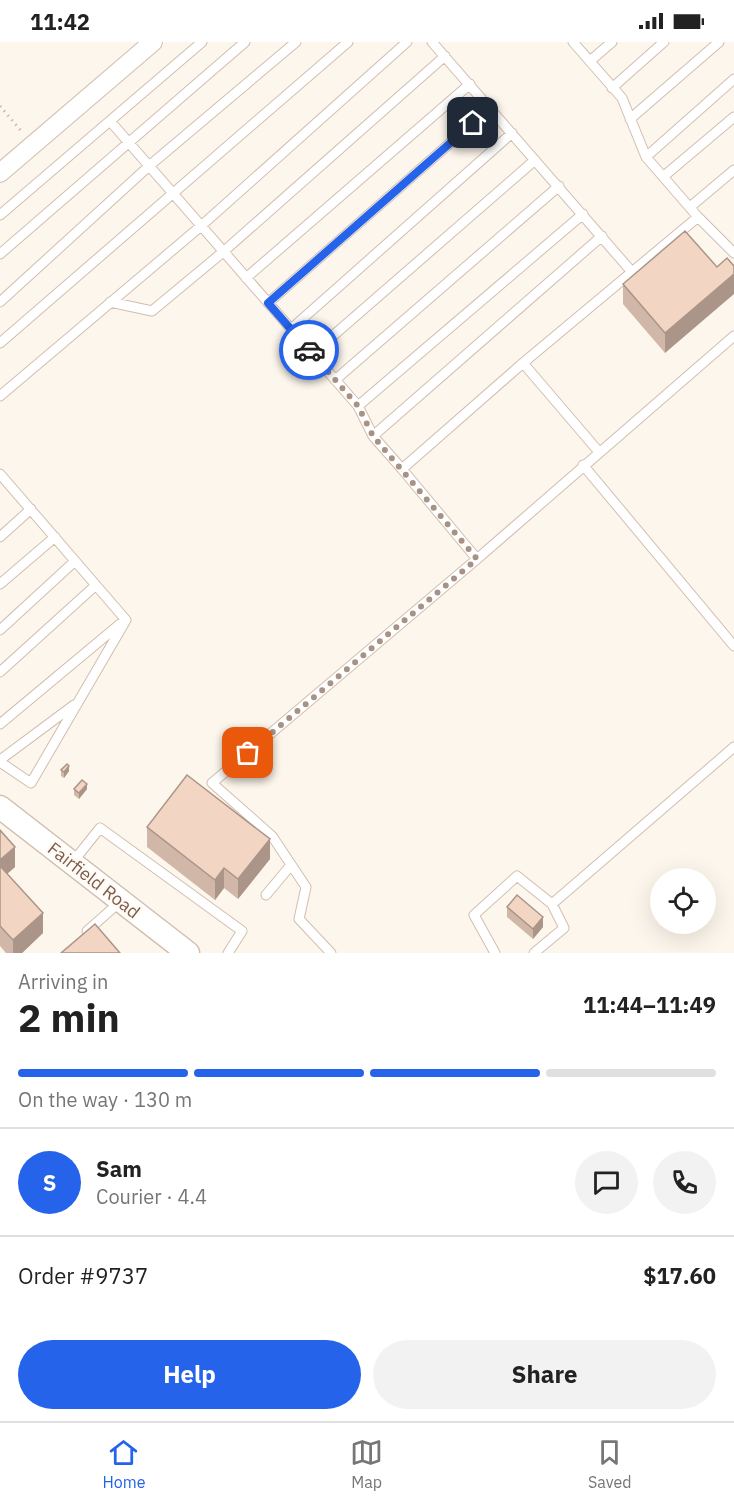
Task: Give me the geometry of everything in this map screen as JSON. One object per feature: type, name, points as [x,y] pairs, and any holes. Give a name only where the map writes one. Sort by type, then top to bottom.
[{"type":"street","points":[[0,173],[153,42]]},
{"type":"street","name":"Fairfield Road","points":[[0,807],[188,953]]},
{"type":"lane","points":[[0,215],[202,42]]},
{"type":"lane","points":[[0,254],[245,42]]},
{"type":"lane","points":[[0,302],[149,166],[296,42]]},
{"type":"lane","points":[[0,343],[348,42]]},
{"type":"lane","points":[[0,396],[201,226],[407,42]]},
{"type":"lane","points":[[432,42],[632,272]]},
{"type":"lane","points":[[573,42],[621,99],[646,157],[698,217],[734,254]]},
{"type":"lane","points":[[590,62],[612,42]]},
{"type":"lane","points":[[612,88],[664,42]]},
{"type":"lane","points":[[630,119],[719,42]]},
{"type":"lane","points":[[110,302],[152,311],[223,252],[445,57]]},
{"type":"lane","points":[[646,157],[734,79]]},
{"type":"lane","points":[[246,278],[470,84]]},
{"type":"lane","points":[[268,303],[490,108]]},
{"type":"lane","points":[[664,176],[734,117]]},
{"type":"lane","points":[[110,121],[358,406],[373,436],[477,559]]},
{"type":"lane","points":[[291,330],[512,133]]},
{"type":"lane","points":[[312,354],[535,160]]},
{"type":"lane","points":[[690,207],[734,171]]},
{"type":"lane","points":[[335,380],[559,186]]},
{"type":"lane","points":[[358,406],[583,214]]},
{"type":"lane","points":[[402,469],[523,363],[698,217]]},
{"type":"lane","points":[[373,436],[602,236]]},
{"type":"lane","points":[[331,953],[299,919],[306,887],[272,836],[212,783],[477,559],[734,336]]},
{"type":"lane","points":[[523,363],[599,452]]},
{"type":"lane","points":[[583,465],[734,646]]},
{"type":"lane","points":[[0,474],[4,485],[31,509],[126,620]]},
{"type":"lane","points":[[0,537],[31,509]]},
{"type":"lane","points":[[0,584],[55,537]]},
{"type":"lane","points":[[0,630],[75,561]]},
{"type":"lane","points":[[0,672],[96,585]]},
{"type":"lane","points":[[78,701],[0,761],[30,783],[126,620]]},
{"type":"lane","points":[[0,724],[126,620]]},
{"type":"lane","points":[[552,904],[734,747]]},
{"type":"lane","points":[[72,863],[100,828],[242,931],[228,953]]},
{"type":"lane","points":[[266,895],[291,864]]},
{"type":"lane","points":[[495,953],[474,915],[517,876],[552,904],[564,928],[534,953]]},
{"type":"lane","points":[[79,938],[121,901]]},
{"type":"path","points":[[0,106],[33,145]]},
{"type":"building","points":[[685,231],[717,267],[727,258],[734,266],[734,274],[665,333],[623,284]]},
{"type":"building","points":[[67,764],[69,766],[64,772],[61,770]]},
{"type":"building","points":[[187,775],[270,839],[238,879],[224,868],[215,880],[147,827]]},
{"type":"building","points":[[82,780],[87,784],[79,793],[74,789]]},
{"type":"building","points":[[0,830],[15,847],[0,860]]},
{"type":"building","points":[[0,866],[43,913],[13,940],[0,926]]},
{"type":"building","points":[[517,895],[543,917],[533,929],[507,907]]},
{"type":"building","points":[[95,924],[120,953],[61,953]]},
{"type":"way so far","points":[[248,753],[477,559],[373,436],[358,406],[309,350]]},
{"type":"route","points":[[309,350],[268,303],[473,123]]}]
